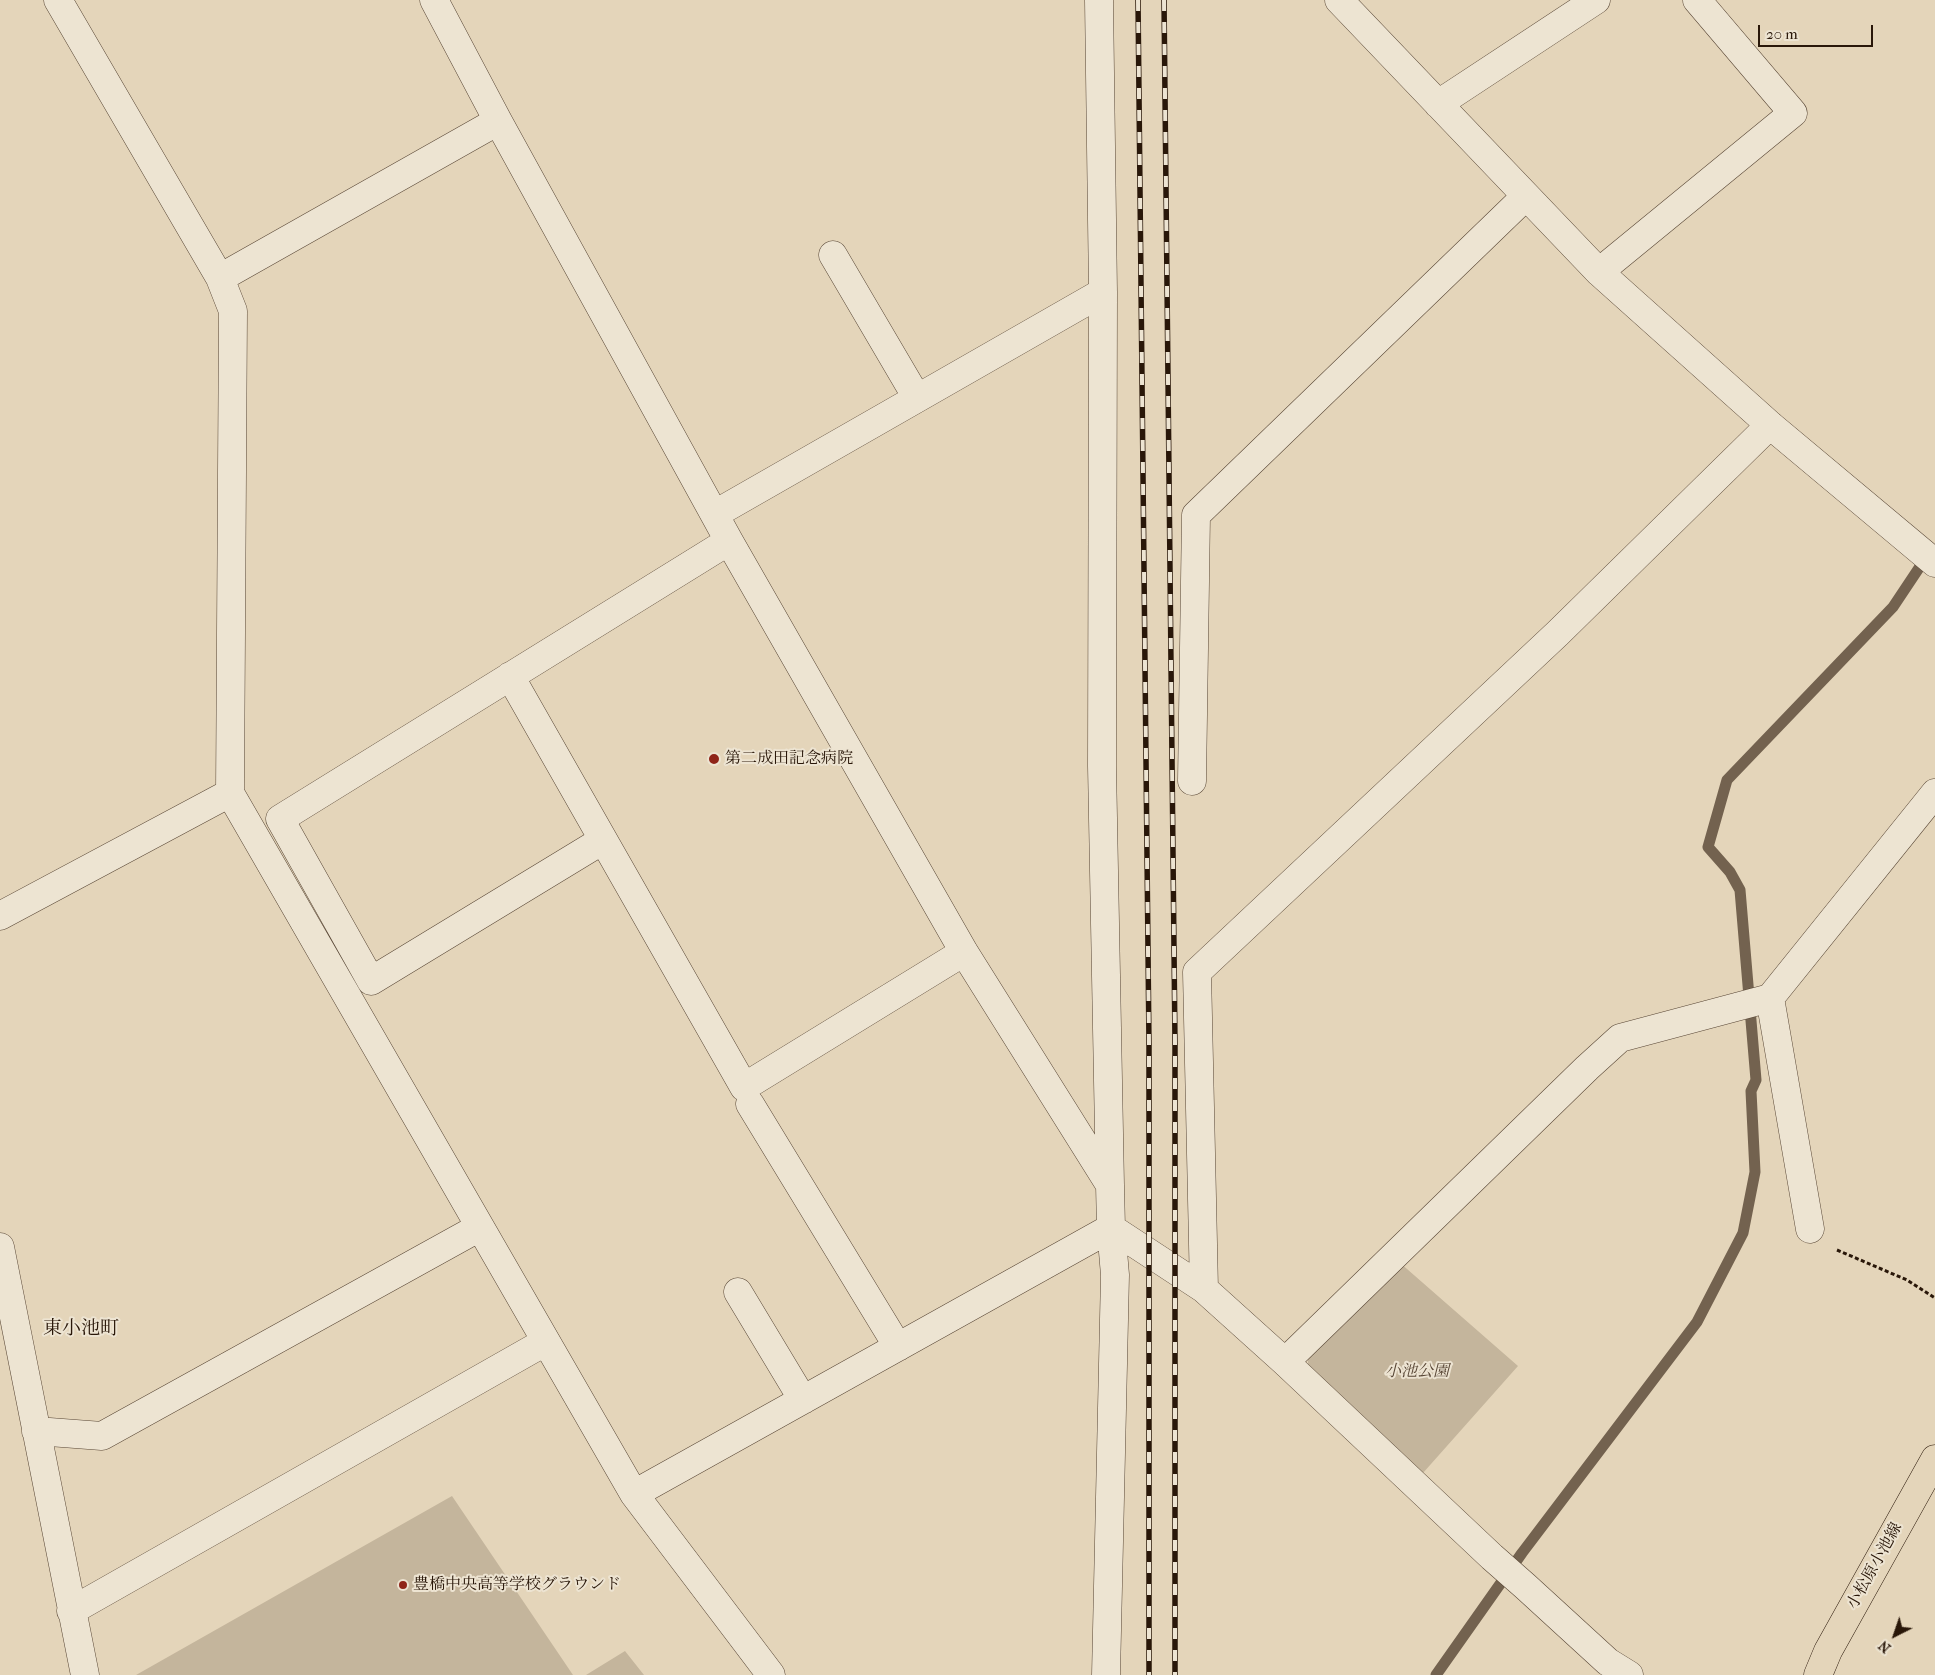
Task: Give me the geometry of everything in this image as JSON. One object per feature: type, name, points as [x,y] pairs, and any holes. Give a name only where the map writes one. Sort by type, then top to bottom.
[{"type":"main road","name":"小松原小池線","points":[[1818,1675],[1828,1651],[1935,1459]]},
{"type":"street","points":[[58,0],[220,278],[233,311],[230,793],[634,1494],[771,1675]]},
{"type":"street","points":[[434,0],[498,121],[729,541],[964,952],[1110,1185]]},
{"type":"street","points":[[1099,0],[1103,292],[1102,766],[1111,1228],[1115,1275],[1106,1675]]},
{"type":"street","points":[[1339,0],[1599,272],[1770,426],[1926,556]]},
{"type":"street","points":[[1599,272],[1793,113],[1697,0]]},
{"type":"street","points":[[1438,104],[1592,1]]},
{"type":"street","points":[[220,278],[498,121]]},
{"type":"street","points":[[1192,781],[1196,515],[1526,196]]},
{"type":"street","points":[[833,255],[917,398]]},
{"type":"street","points":[[715,514],[1103,292]]},
{"type":"street","points":[[1204,1289],[1197,972],[1558,633],[1770,426]]},
{"type":"street","points":[[603,840],[372,981],[280,819],[729,541]]},
{"type":"street","points":[[510,676],[744,1087],[964,952]]},
{"type":"street","points":[[0,916],[230,793]]},
{"type":"street","points":[[1285,1362],[1620,1038],[1763,1000],[1935,793]]},
{"type":"street","points":[[1763,1000],[1810,1229]]},
{"type":"street","points":[[750,1104],[898,1346]]},
{"type":"street","points":[[36,1431],[102,1436],[480,1227]]},
{"type":"street","points":[[1111,1228],[1204,1289],[1285,1362],[1492,1557],[1608,1662],[1629,1675]]},
{"type":"street","points":[[634,1494],[1111,1228]]},
{"type":"street","points":[[0,1248],[85,1675]]},
{"type":"street","points":[[738,1292],[803,1400]]},
{"type":"street","points":[[71,1611],[545,1342]]},
{"type":"path","points":[[1810,1229],[1818,1241],[1907,1280],[1935,1298]]},
{"type":"green space","name":"小池公園","points":[[1399,1262],[1518,1366],[1423,1473],[1308,1368],[1308,1354]]},
{"type":"green space","name":"豊橋中央高等学校グラウンド","points":[[452,1496],[573,1675],[136,1675]]},
{"type":"green space","points":[[625,1651],[644,1675],[586,1675]]},
{"type":"waterway","points":[[1436,1675],[1522,1553],[1697,1322],[1743,1233],[1755,1172],[1751,1091],[1756,1080],[1740,890],[1730,872],[1708,847],[1727,780],[1893,607],[1927,556]]},
{"type":"railway","points":[[1138,0],[1149,1044],[1149,1675]]},
{"type":"railway","points":[[1164,0],[1175,1043],[1175,1675]]},
{"type":"place","name":"第二成田記念病院","points":[[714,759]]},
{"type":"place","name":"豊橋中央高等学校グラウンド","points":[[403,1585]]},
{"type":"district","name":"東小池町","points":[[81,1329]]}]
